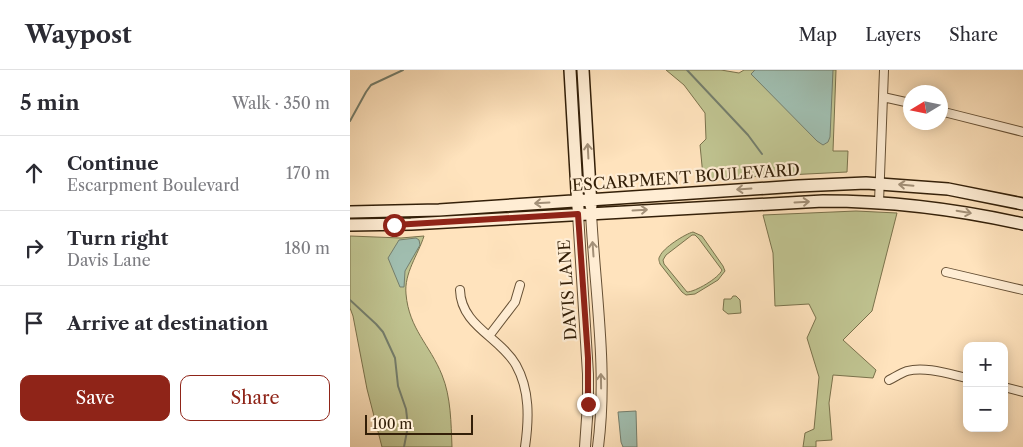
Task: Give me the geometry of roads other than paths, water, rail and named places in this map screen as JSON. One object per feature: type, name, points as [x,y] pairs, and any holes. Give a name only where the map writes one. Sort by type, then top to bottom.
[{"type":"main road","name":"DAVIS LANE","points":[[570,70],[578,214]]},
{"type":"main road","name":"DAVIS LANE","points":[[583,70],[591,213]]},
{"type":"main road","name":"ESCARPMENT BOULEVARD","points":[[350,212],[410,211],[798,186],[880,183],[948,189],[1023,204]]},
{"type":"main road","name":"ESCARPMENT BOULEVARD","points":[[350,225],[411,224],[823,201],[879,202],[949,209],[1023,224]]},
{"type":"main road","points":[[410,211],[411,224]]},
{"type":"street","points":[[879,202],[884,70]]},
{"type":"street","points":[[883,97],[903,101]]},
{"type":"street","points":[[948,113],[1023,132]]},
{"type":"street","name":"DAVIS LANE","points":[[591,213],[602,383],[598,447]]},
{"type":"street","name":"DAVIS LANE","points":[[578,214],[588,382],[585,447]]},
{"type":"street","points":[[946,272],[1023,290]]},
{"type":"street","points":[[488,336],[515,302],[520,284]]},
{"type":"street","points":[[460,290],[465,311],[509,356],[520,374],[528,409],[525,447]]},
{"type":"street","points":[[889,380],[916,370],[942,372],[963,377]]},
{"type":"street","points":[[1008,388],[1023,392]]},
{"type":"waterway","points":[[350,121],[371,85],[403,70]]},
{"type":"waterway","points":[[687,70],[748,135],[762,154]]},
{"type":"waterway","points":[[350,300],[383,332],[395,358],[398,386],[406,409],[408,426],[404,447]]}]
